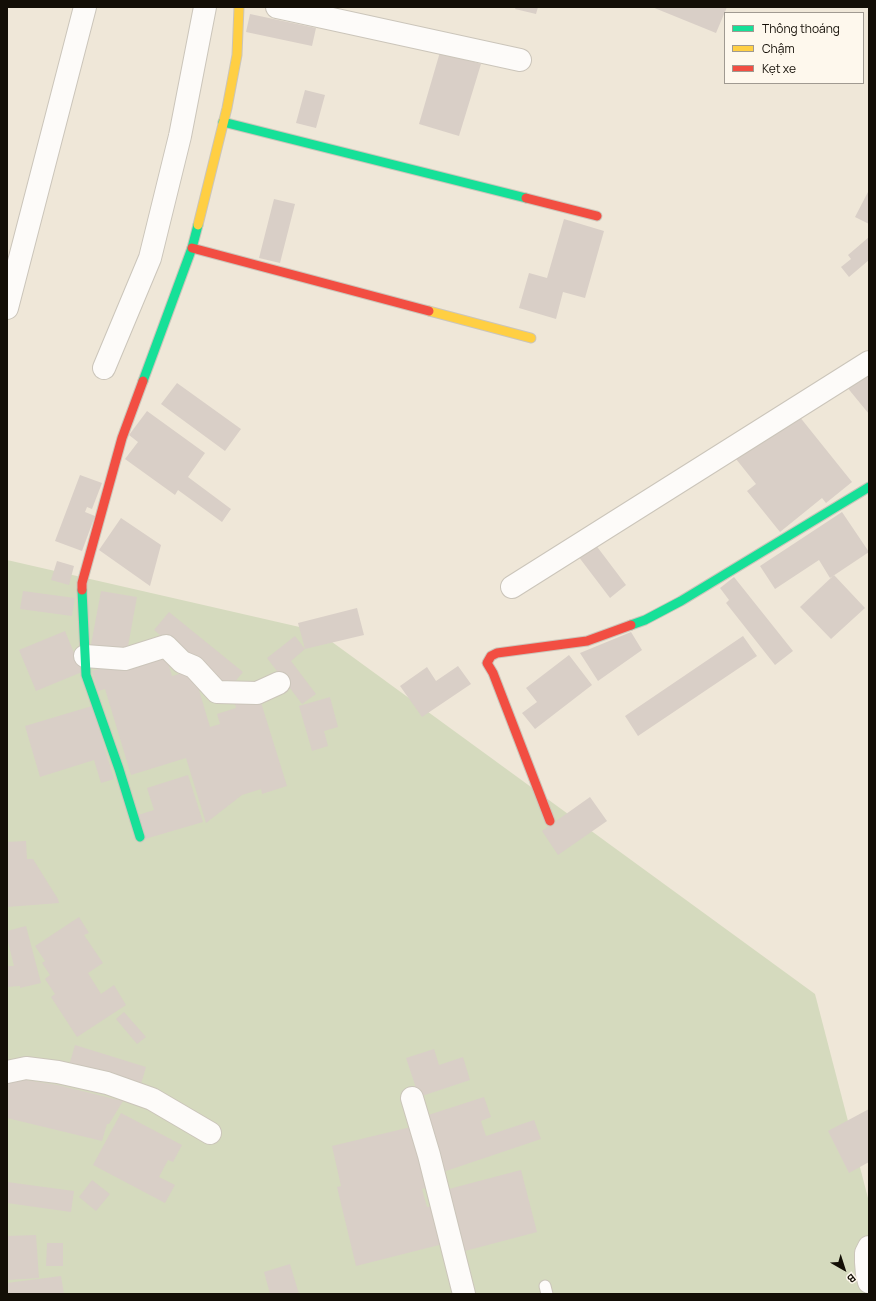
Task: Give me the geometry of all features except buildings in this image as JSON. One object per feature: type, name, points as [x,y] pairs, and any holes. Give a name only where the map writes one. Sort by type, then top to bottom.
[{"type":"street","points":[[7,308],[85,7]]},
{"type":"street","points":[[104,368],[150,258],[180,136],[205,7]]},
{"type":"street","points":[[140,837],[119,769],[86,675],[82,583],[122,438],[192,248],[223,122],[228,108],[237,55],[239,7]]},
{"type":"street","points":[[277,7],[520,60]]},
{"type":"street","points":[[223,122],[597,216]]},
{"type":"street","points":[[192,248],[531,338]]},
{"type":"street","points":[[512,587],[869,362]]},
{"type":"street","points":[[550,821],[493,673],[487,663],[491,656],[497,653],[587,641],[645,620],[681,601],[808,526],[869,487]]},
{"type":"street","points":[[85,656],[125,659],[166,646],[182,662],[194,667],[217,692],[257,693],[279,683]]},
{"type":"street","points":[[7,1072],[26,1068],[58,1072],[107,1082],[152,1099],[210,1133]]},
{"type":"street","points":[[412,1098],[429,1155],[464,1294]]},
{"type":"street","points":[[869,1247],[866,1253],[869,1282]]},
{"type":"green space","points":[[7,560],[317,631],[815,994],[869,1202],[869,1294],[7,1294]]},
{"type":"traffic: fast","points":[[223,122],[526,198]]},
{"type":"traffic: fast","points":[[143,381],[192,248],[198,225]]},
{"type":"traffic: fast","points":[[631,625],[645,620],[681,601],[869,487]]},
{"type":"traffic: fast","points":[[82,590],[86,675],[119,769],[140,837]]},
{"type":"traffic: slow","points":[[198,225],[227,108],[237,55],[239,7]]},
{"type":"traffic: slow","points":[[429,311],[531,338]]},
{"type":"traffic: jam","points":[[526,198],[597,216]]},
{"type":"traffic: jam","points":[[192,248],[429,311]]},
{"type":"traffic: jam","points":[[82,590],[82,583],[122,438],[143,381]]},
{"type":"traffic: jam","points":[[550,821],[493,673],[487,663],[491,656],[497,653],[587,641],[631,625]]}]
